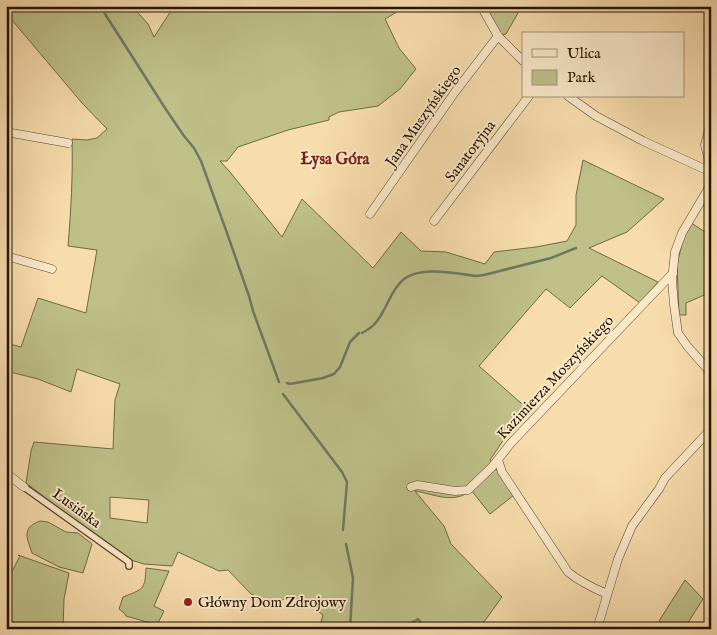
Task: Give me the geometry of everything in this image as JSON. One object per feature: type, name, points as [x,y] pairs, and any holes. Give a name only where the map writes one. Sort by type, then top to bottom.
[{"type":"street","points":[[481,6],[498,36],[522,60]]},
{"type":"street","name":"Jana Muszyńskiego","points":[[370,214],[455,92],[498,36]]},
{"type":"street","name":"Sanatoryjna","points":[[434,222],[527,98]]},
{"type":"street","points":[[571,98],[596,116],[643,141],[711,172]]},
{"type":"street","points":[[711,122],[705,145],[711,172]]},
{"type":"street","points":[[6,132],[68,143]]},
{"type":"street","points":[[711,184],[682,233],[675,252],[672,280],[678,333],[711,373]]},
{"type":"street","points":[[6,256],[52,269]]},
{"type":"street","name":"Kazimierza Moszyńskiego","points":[[607,594],[584,584],[568,572],[502,472],[498,460],[511,443],[673,272]]},
{"type":"street","points":[[597,629],[618,559],[632,526],[665,478],[711,429]]},
{"type":"street","points":[[411,487],[417,485],[455,491],[468,490],[498,460]]},
{"type":"street","name":"Lusińska","points":[[6,473],[129,562],[129,566]]},
{"type":"green space","points":[[6,6],[132,6],[148,24],[154,37],[174,6],[407,6],[385,19],[399,48],[416,69],[400,89],[378,106],[339,112],[329,117],[329,120],[288,130],[238,147],[227,161],[220,161],[282,237],[302,199],[373,268],[401,232],[421,251],[446,252],[485,264],[494,252],[567,241],[576,225],[576,195],[583,160],[664,199],[627,232],[589,248],[658,282],[640,303],[602,276],[570,308],[546,289],[479,366],[530,411],[506,436],[490,460],[514,495],[490,514],[471,490],[458,497],[451,498],[415,491],[444,526],[451,544],[502,597],[481,626],[481,629],[319,629],[323,615],[302,599],[264,600],[251,594],[228,570],[219,571],[178,552],[172,566],[144,564],[131,560],[117,553],[26,483],[34,442],[113,449],[115,400],[120,384],[77,369],[71,392],[38,379],[6,371],[6,343],[21,347],[38,298],[86,313],[97,250],[68,246],[72,192],[72,139],[87,140],[97,138],[107,129],[82,103],[6,13]],"holes":[[[110,497],[149,500],[147,523],[110,518]]]},
{"type":"green space","points":[[484,6],[522,6],[506,34],[502,35]]},
{"type":"green space","points":[[690,222],[711,236],[711,292],[686,303],[686,315],[679,315],[677,265],[684,235]]},
{"type":"green space","points":[[40,521],[48,522],[66,532],[78,533],[92,544],[83,573],[59,567],[32,553],[27,538],[28,530]]},
{"type":"green space","points":[[18,555],[69,573],[64,599],[63,629],[6,629],[6,583],[20,556]]},
{"type":"green space","points":[[146,568],[169,571],[154,606],[164,611],[157,625],[126,616],[119,609],[123,597],[139,590],[144,585]]},
{"type":"green space","points":[[685,580],[703,599],[684,629],[670,629],[659,621]]},
{"type":"waterway","points":[[100,6],[201,161],[279,382]]},
{"type":"waterway","points":[[362,333],[378,320],[399,284],[414,274],[435,271],[476,276],[484,275],[551,258],[576,248]]},
{"type":"waterway","points":[[287,383],[323,378],[334,374],[340,367],[350,342],[359,333]]},
{"type":"waterway","points":[[283,394],[342,472],[347,482],[343,530]]},
{"type":"waterway","points":[[346,544],[353,578],[350,629]]},
{"type":"waterway","points":[[401,629],[418,619],[426,629]]},
{"type":"place","name":"Główny Dom Zdrojowy","points":[[188,602]]},
{"type":"district","name":"Łysa Góra","points":[[335,158]]}]
